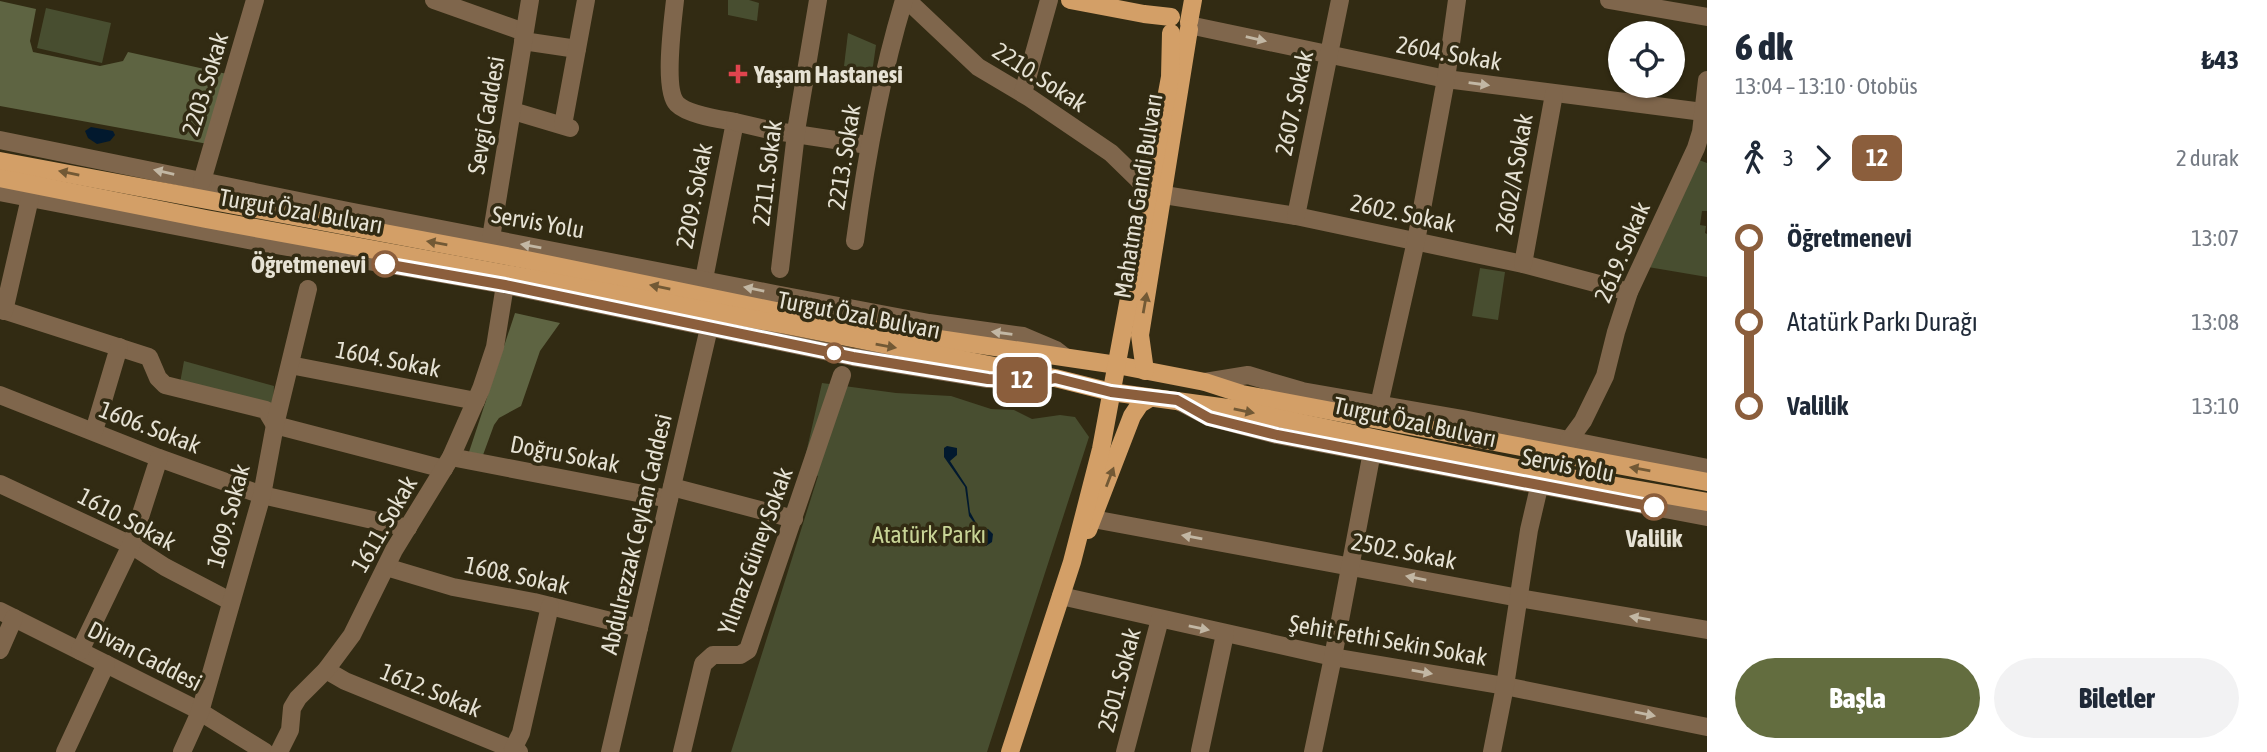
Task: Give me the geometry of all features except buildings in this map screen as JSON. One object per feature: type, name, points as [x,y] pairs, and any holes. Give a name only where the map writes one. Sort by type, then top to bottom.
[{"type":"main road","points":[[1070,0],[1179,21]]},
{"type":"main road","name":"Mahatma Gandi Bulvarı","points":[[1145,371],[1140,335],[1179,21],[1193,0]]},
{"type":"main road","name":"Turgut Özal Bulvarı","points":[[0,161],[517,258],[844,325],[1117,365],[1205,382],[1242,394],[1379,412],[1707,482]]},
{"type":"main road","name":"Turgut Özal Bulvarı","points":[[0,178],[206,219],[786,325],[1055,378],[1111,392],[1177,400]]},
{"type":"main road","name":"Mahatma Gandi Bulvarı","points":[[1072,562],[1101,449],[1123,333],[1157,192]]},
{"type":"main road","points":[[1090,361],[1109,352],[1123,333]]},
{"type":"main road","points":[[1010,752],[1072,562],[1093,519],[1132,416],[1140,404],[1150,398]]},
{"type":"main road","points":[[1372,453],[1379,412]]},
{"type":"main road","name":"Turgut Özal Bulvarı","points":[[1372,453],[1531,471],[1707,502]]},
{"type":"street","name":"2203. Sokak","points":[[202,181],[255,0]]},
{"type":"street","points":[[434,0],[524,37],[577,49]]},
{"type":"street","name":"Sevgi Caddesi","points":[[491,238],[530,0]]},
{"type":"street","points":[[513,111],[566,127],[586,0]]},
{"type":"street","name":"2209. Sokak","points":[[675,0],[669,53],[671,94],[679,105],[706,117],[735,122],[704,279]]},
{"type":"street","name":"2211. Sokak","points":[[780,269],[797,125],[818,0]]},
{"type":"street","name":"2210. Sokak","points":[[905,0],[978,67],[1023,93],[1111,153],[1157,192]]},
{"type":"street","name":"2213. Sokak","points":[[855,241],[868,145],[888,50],[905,0]]},
{"type":"street","points":[[1023,93],[1049,0]]},
{"type":"street","name":"2607. Sokak","points":[[1296,216],[1340,0]]},
{"type":"street","points":[[1457,0],[1446,79],[1416,241],[1379,412],[1463,419],[1707,468]]},
{"type":"street","points":[[1609,0],[1707,17]]},
{"type":"street","name":"2604. Sokak","points":[[1179,21],[1329,56],[1446,79],[1703,112]]},
{"type":"street","name":"2619. Sokak","points":[[1569,440],[1583,421],[1605,376],[1629,292],[1696,148],[1701,132],[1707,79]]},
{"type":"street","name":"2602/A Sokak","points":[[1522,264],[1554,94]]},
{"type":"street","points":[[735,122],[768,130],[868,145]]},
{"type":"street","name":"Servis Yolu","points":[[0,140],[929,323],[1023,336],[1056,350],[1065,357]]},
{"type":"street","points":[[0,192],[248,240],[505,285],[853,357],[988,379],[1043,381],[1055,378]]},
{"type":"street","name":"2602. Sokak","points":[[1157,192],[1296,216],[1416,241],[1522,264],[1629,292]]},
{"type":"street","points":[[30,198],[2,310],[149,358],[158,378],[165,385],[266,410],[275,425]]},
{"type":"street","name":"1611. Sokak","points":[[279,752],[290,730],[292,708],[298,698],[326,670],[352,635],[386,566],[447,463],[476,401],[495,347],[505,285]]},
{"type":"street","name":"1609. Sokak","points":[[182,752],[200,712],[262,495],[275,425],[308,289]]},
{"type":"street","name":"Abdulrezzak Ceylan Caddesi","points":[[610,752],[709,328]]},
{"type":"street","points":[[94,431],[119,347]]},
{"type":"street","name":"1604. Sokak","points":[[290,365],[476,401]]},
{"type":"street","name":"Yılmaz Güney Sokak","points":[[682,752],[703,664],[713,654],[740,656],[748,650],[842,375]]},
{"type":"street","name":"1606. Sokak","points":[[0,395],[159,458],[262,495],[408,527]]},
{"type":"street","name":"Servis Yolu","points":[[1177,400],[1209,418],[1277,435],[1707,517]]},
{"type":"street","name":"Doğru Sokak","points":[[275,425],[447,463],[671,493],[794,519]]},
{"type":"street","points":[[1313,752],[1372,453]]},
{"type":"street","points":[[80,651],[131,545],[159,458]]},
{"type":"street","name":"1610. Sokak","points":[[0,484],[131,545],[165,567],[230,601]]},
{"type":"street","points":[[1492,752],[1529,530],[1540,484]]},
{"type":"street","name":"2502. Sokak","points":[[1093,519],[1707,630]]},
{"type":"street","name":"1608. Sokak","points":[[386,566],[453,587],[550,606],[639,628]]},
{"type":"street","name":"Şehit Fethi Sekin Sokak","points":[[1060,596],[1333,657],[1505,686],[1707,727]]},
{"type":"street","points":[[516,751],[550,606]]},
{"type":"street","points":[[0,650],[7,614]]},
{"type":"street","name":"Divan Caddesi","points":[[7,614],[200,712],[265,752]]},
{"type":"street","name":"2501. Sokak","points":[[1125,752],[1160,620]]},
{"type":"street","points":[[1200,751],[1225,634]]},
{"type":"street","points":[[65,752],[106,664]]},
{"type":"street","name":"1612. Sokak","points":[[326,670],[345,681],[516,751]]},
{"type":"green space","points":[[728,0],[759,3],[757,21],[728,15]]},
{"type":"green space","points":[[0,1],[36,9],[30,41],[33,52],[100,66],[123,61],[128,52],[227,74],[208,144],[0,106]]},
{"type":"green space","points":[[46,8],[111,23],[102,63],[37,48]]},
{"type":"green space","points":[[848,33],[876,45],[872,73],[844,66]]},
{"type":"green space","points":[[1699,160],[1707,163],[1707,211],[1702,211],[1700,225],[1706,226],[1707,277],[1648,267]]},
{"type":"green space","points":[[1480,268],[1505,272],[1498,320],[1472,316]]},
{"type":"green space","points":[[515,313],[560,323],[540,351],[521,406],[499,418],[483,455],[469,452]]},
{"type":"green space","points":[[184,361],[274,386],[273,405],[180,383]]},
{"type":"green space","name":"Atatürk Parkı","points":[[822,383],[896,393],[951,396],[991,409],[1014,410],[1032,419],[1060,415],[1075,417],[1089,437],[987,752],[731,752],[818,476],[802,471]]},
{"type":"water","points":[[91,127],[113,131],[115,135],[110,141],[97,144],[88,138],[85,131]]},
{"type":"water","points":[[944,448],[957,448],[957,455],[950,461],[967,487],[970,512],[980,530],[988,529],[993,534],[992,542],[986,546],[982,544],[969,516],[965,487],[944,457]]},
{"type":"bus line","name":"12","points":[[385,264],[505,285],[853,357],[988,379],[1043,381],[1055,378],[1111,392],[1177,400],[1209,418],[1277,435],[1654,507]]},
{"type":"place","name":"Yaşam Hastanesi","points":[[738,74]]},
{"type":"place","name":"Öğretmenevi","points":[[385,264]]},
{"type":"place","name":"Valilik","points":[[1654,507]]}]
